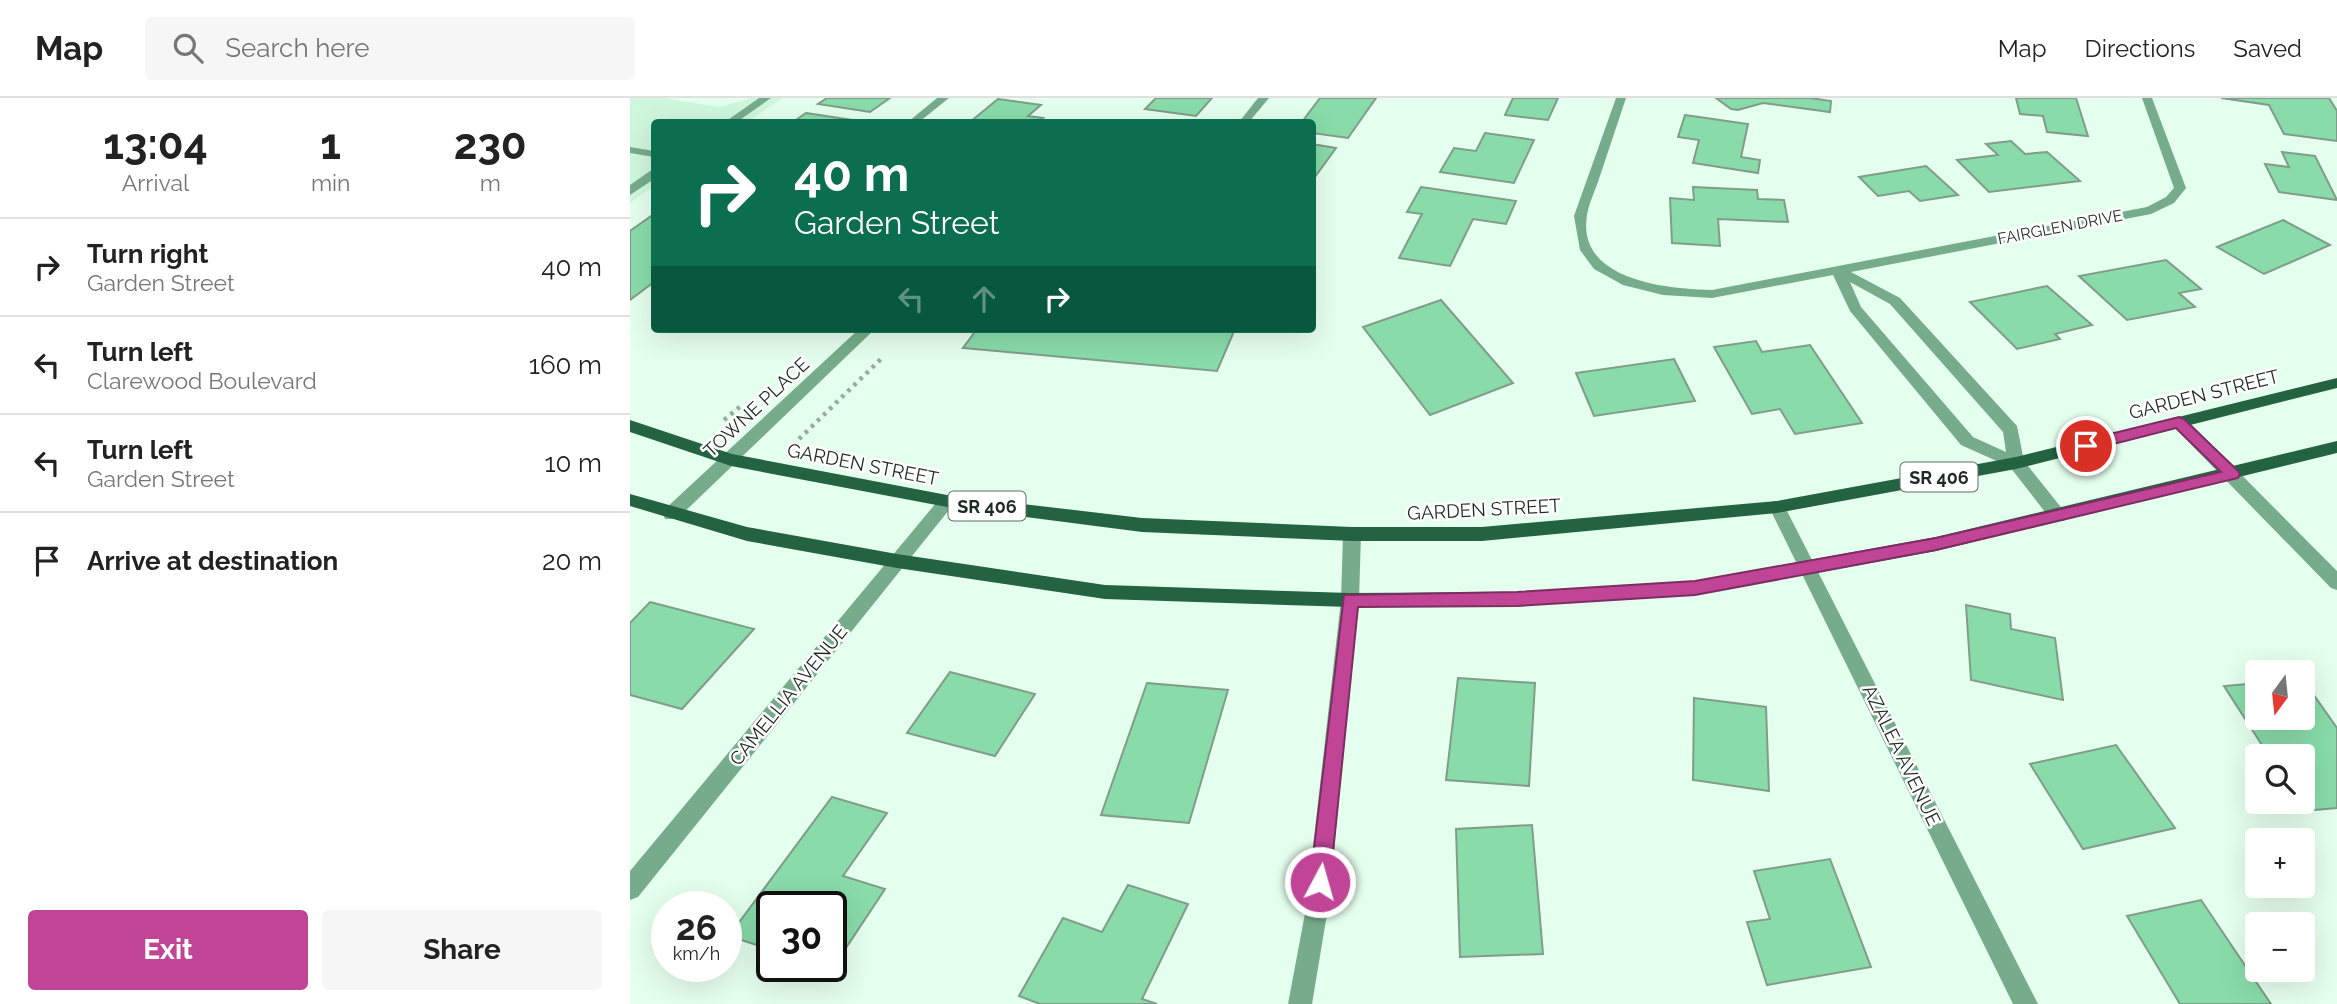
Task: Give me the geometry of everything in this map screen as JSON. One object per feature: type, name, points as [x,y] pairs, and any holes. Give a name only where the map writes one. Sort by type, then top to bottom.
[{"type":"main road","name":"GARDEN STREET","points":[[630,426],[731,460],[947,501],[1142,525],[1352,534],[1482,534],[1777,507],[2016,463],[2337,383]]},
{"type":"main road","points":[[630,500],[747,534],[897,561],[1105,592],[1350,600],[1517,599],[1695,588],[1936,544],[2337,447]]},
{"type":"street","points":[[734,119],[766,98]]},
{"type":"street","points":[[917,119],[944,98]]},
{"type":"street","points":[[1246,119],[1264,98]]},
{"type":"street","name":"FAIRGLEN DRIVE","points":[[1620,98],[1580,216],[1582,235],[1589,254],[1607,270],[1638,285],[1676,294],[1712,294],[2151,210],[2170,200],[2180,188],[2147,98]]},
{"type":"street","points":[[630,150],[651,154]]},
{"type":"street","points":[[630,191],[651,176]]},
{"type":"street","points":[[1838,270],[1855,308],[1967,441],[2016,463],[2058,516]]},
{"type":"street","points":[[1838,270],[1895,301],[2011,430],[2016,463]]},
{"type":"street","name":"TOWNE PLACE","points":[[671,514],[864,333]]},
{"type":"street","points":[[2179,422],[2233,474],[2337,583]]},
{"type":"street","name":"CAMELLIA AVENUE","points":[[630,890],[947,501]]},
{"type":"street","name":"AZALEA AVENUE","points":[[1777,507],[2026,1004]]},
{"type":"street","points":[[1300,1004],[1317,908],[1350,600],[1352,534]]},
{"type":"path","points":[[799,439],[883,357]]},
{"type":"shaded area","points":[[630,98],[664,98],[719,107],[752,98],[783,98],[752,119],[651,119],[651,188],[630,203]]},
{"type":"building","points":[[827,98],[890,98],[870,112],[818,104]]},
{"type":"building","points":[[1156,98],[1212,98],[1196,116],[1145,109]]},
{"type":"building","points":[[1320,98],[1376,98],[1348,138],[1316,134],[1316,119],[1304,119]]},
{"type":"building","points":[[1513,98],[1558,98],[1548,120],[1505,115]]},
{"type":"building","points":[[1716,98],[1810,98],[1831,101],[1830,112],[1763,103],[1738,110],[1731,109]]},
{"type":"building","points":[[2016,98],[2076,98],[2088,136],[2047,132],[2043,116],[2020,114]]},
{"type":"building","points":[[2221,98],[2329,98],[2337,111],[2337,141],[2284,134],[2269,105]]},
{"type":"building","points":[[998,99],[1041,105],[1028,116],[1043,118],[1042,119],[974,119]]},
{"type":"building","points":[[806,113],[846,119],[797,119]]},
{"type":"building","points":[[1685,115],[1748,124],[1741,157],[1760,160],[1758,173],[1693,163],[1699,140],[1678,137]]},
{"type":"building","points":[[1485,133],[1534,140],[1514,183],[1440,172],[1454,148],[1476,151]]},
{"type":"building","points":[[2011,141],[2025,154],[2047,152],[2080,181],[1989,192],[1957,160],[1998,155],[1986,144]]},
{"type":"building","points":[[1316,145],[1336,148],[1316,176]]},
{"type":"building","points":[[2282,152],[2315,156],[2337,200],[2279,192],[2265,164],[2289,167]]},
{"type":"building","points":[[1926,166],[1958,195],[1920,201],[1909,191],[1878,196],[1859,177]]},
{"type":"building","points":[[1421,187],[1516,201],[1506,224],[1473,219],[1450,266],[1399,258],[1422,214],[1407,212]]},
{"type":"building","points":[[1693,187],[1757,190],[1758,199],[1784,200],[1788,222],[1718,219],[1720,246],[1672,243],[1670,198],[1694,200]]},
{"type":"building","points":[[651,216],[651,284],[630,300],[630,231]]},
{"type":"building","points":[[2283,220],[2330,245],[2264,274],[2217,247]]},
{"type":"building","points":[[2166,260],[2201,289],[2179,293],[2195,307],[2127,320],[2079,276]]},
{"type":"building","points":[[2047,286],[2092,325],[2055,334],[2060,339],[2017,349],[1970,302]]},
{"type":"building","points":[[1441,300],[1513,383],[1430,415],[1363,327]]},
{"type":"building","points":[[974,333],[1233,333],[1217,371],[963,348]]},
{"type":"building","points":[[1756,341],[1762,352],[1810,345],[1862,423],[1795,434],[1780,409],[1752,414],[1714,347]]},
{"type":"building","points":[[1674,359],[1695,401],[1594,416],[1576,373]]},
{"type":"building","points":[[650,602],[754,629],[682,709],[630,695],[630,623]]},
{"type":"building","points":[[1966,605],[2010,614],[2011,629],[2055,638],[2063,700],[1971,680]]},
{"type":"building","points":[[950,672],[1035,694],[995,756],[907,733]]},
{"type":"building","points":[[1458,678],[1535,683],[1529,786],[1446,780]]},
{"type":"building","points":[[1147,683],[1228,690],[1189,823],[1101,815]]},
{"type":"building","points":[[2245,684],[2245,719],[2224,686]]},
{"type":"building","points":[[2315,697],[2337,728],[2337,808],[2315,810],[2315,744],[2261,744],[2252,730],[2315,730]]},
{"type":"building","points":[[1694,698],[1766,707],[1769,791],[1693,780]]},
{"type":"building","points":[[2116,745],[2175,828],[2083,849],[2030,764]]},
{"type":"building","points":[[832,797],[887,813],[843,876],[885,889],[847,946],[847,891],[762,891]]},
{"type":"building","points":[[1532,825],[1543,954],[1460,957],[1456,829]]},
{"type":"building","points":[[1830,859],[1871,967],[1767,985],[1747,922],[1770,919],[1754,871]]},
{"type":"building","points":[[1128,885],[1188,904],[1142,999],[1157,1004],[1040,1004],[1019,996],[1063,918],[1102,932]]},
{"type":"building","points":[[756,900],[756,945],[742,940],[742,918]]},
{"type":"building","points":[[2201,900],[2245,965],[2245,982],[2256,982],[2271,1004],[2180,1004],[2127,916]]},
{"type":"route","points":[[1320,882],[1350,600],[1517,599],[1695,588],[1936,544],[2233,474],[2179,422],[2086,446]]}]
